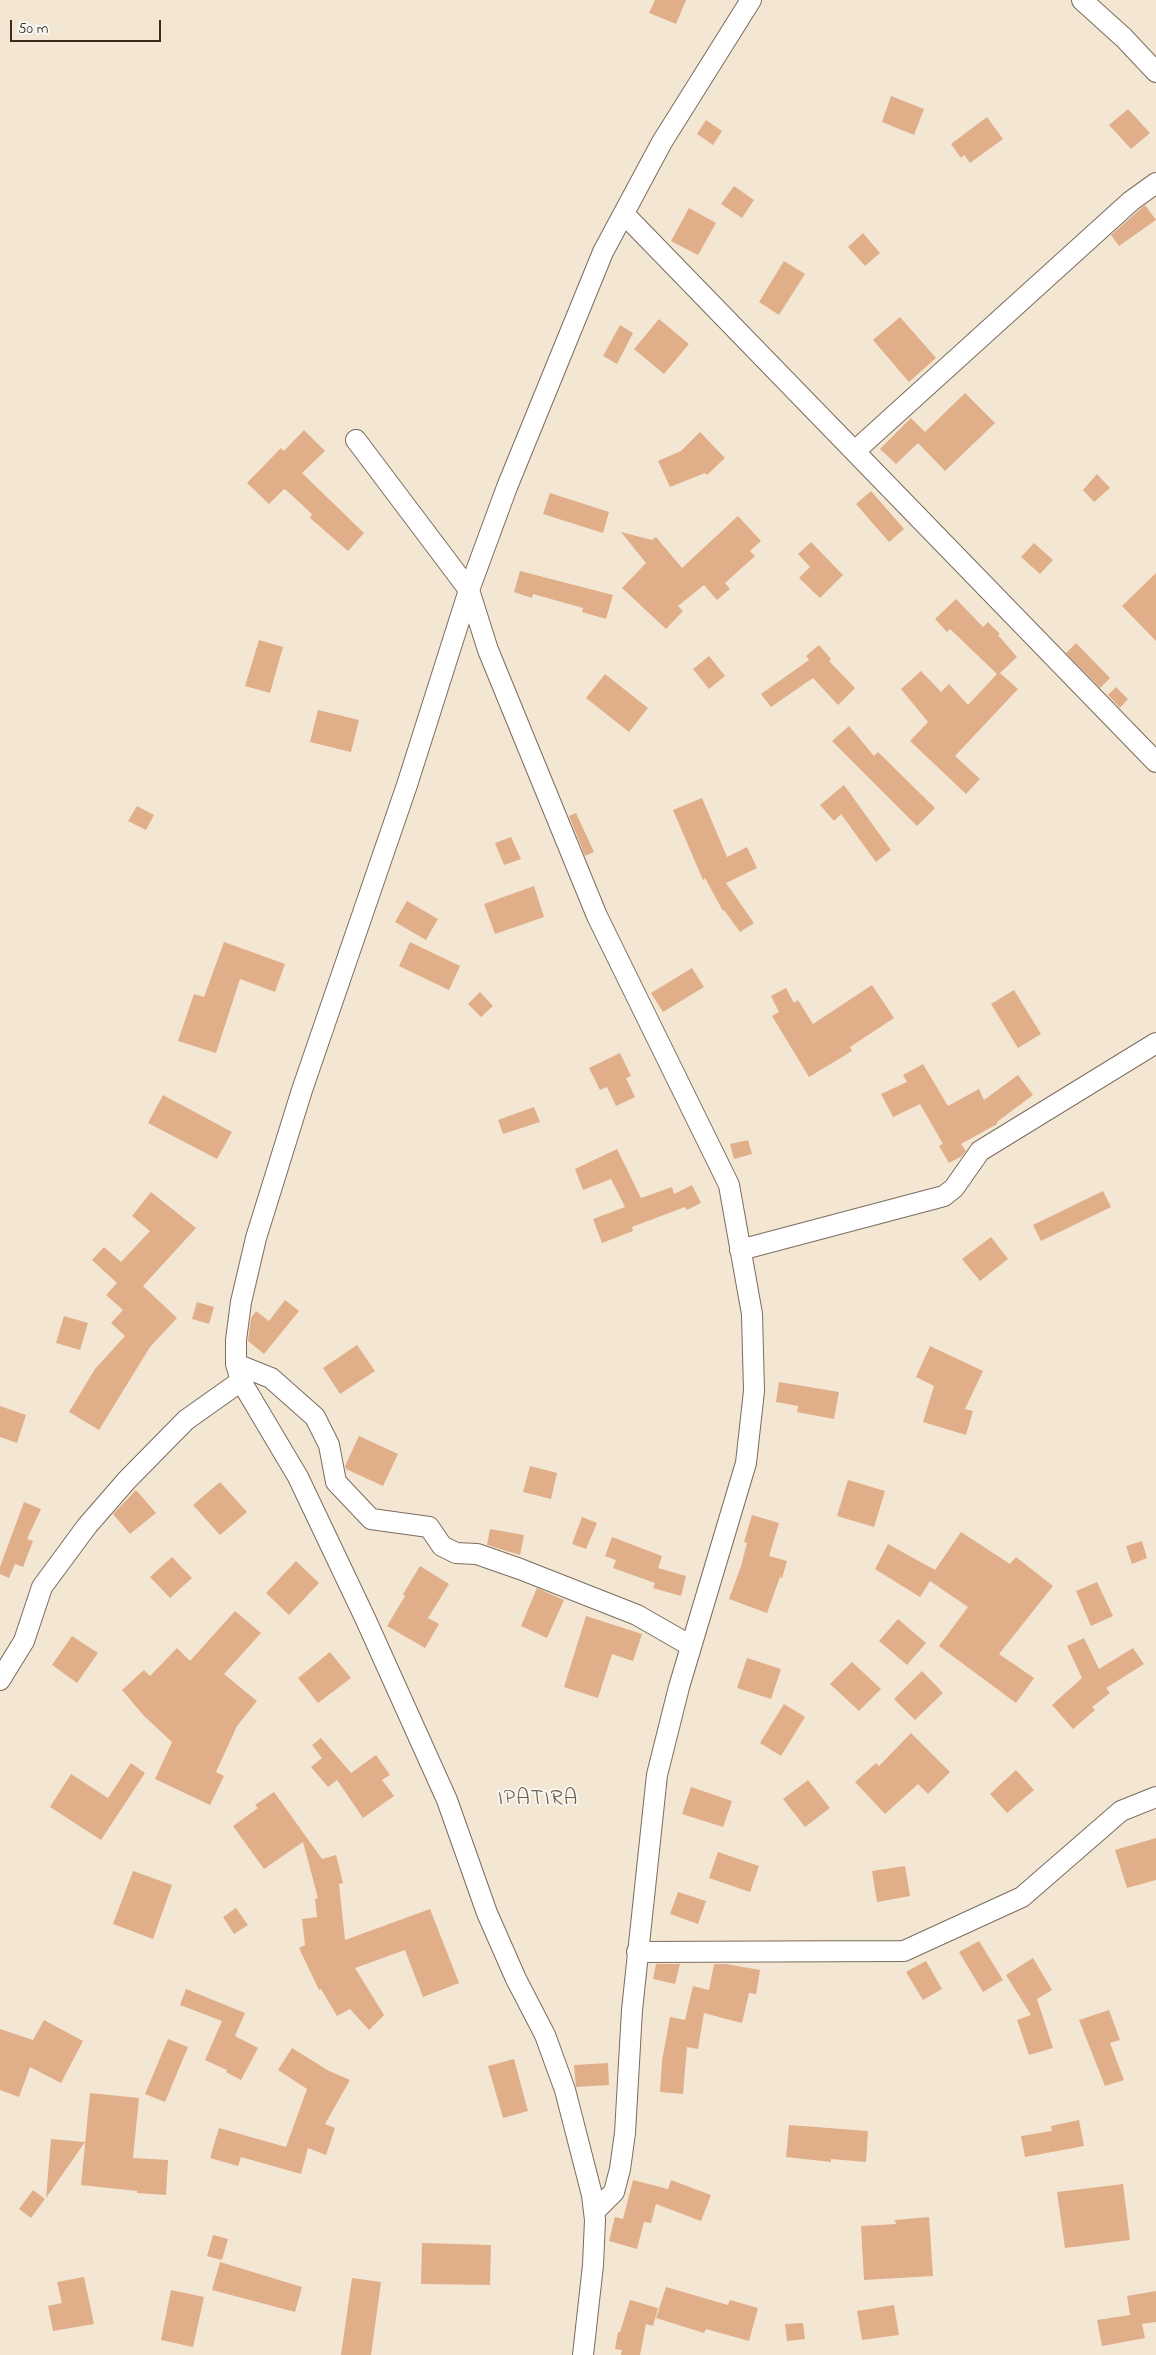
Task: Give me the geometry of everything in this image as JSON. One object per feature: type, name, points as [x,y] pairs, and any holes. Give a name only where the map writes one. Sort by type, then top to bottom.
[{"type":"street","points":[[583,2355],[593,2265],[593,2203],[565,2090],[544,2035],[516,1979],[487,1913],[447,1800],[298,1477],[239,1373],[236,1340],[241,1302],[256,1238],[302,1090],[407,786],[469,590],[540,405],[603,252],[662,142],[751,0]]},
{"type":"street","points":[[1082,0],[1124,38],[1156,72]]},
{"type":"street","points":[[855,450],[1131,201],[1156,183]]},
{"type":"street","points":[[624,214],[1156,762]]},
{"type":"street","points":[[356,440],[469,590],[488,650],[597,916],[729,1185],[752,1314],[754,1390],[746,1463],[691,1646],[657,1775],[637,1952],[625,2133],[614,2192],[593,2203]]},
{"type":"street","points":[[740,1250],[944,1196],[954,1188],[980,1151],[1156,1043]]},
{"type":"street","points":[[239,1373],[271,1378],[315,1417],[329,1445],[336,1482],[371,1519],[428,1527],[442,1546],[456,1553],[477,1554],[520,1568],[637,1615],[691,1646]]},
{"type":"street","points":[[0,1680],[24,1641],[42,1587],[87,1526],[127,1480],[186,1420],[239,1373]]},
{"type":"street","points":[[637,1952],[904,1951],[1022,1897],[1121,1811],[1156,1798]]},
{"type":"building","points":[[655,0],[686,0],[676,24],[649,13]]},
{"type":"building","points":[[891,96],[924,109],[914,135],[882,122]]},
{"type":"building","points":[[1128,109],[1150,133],[1131,149],[1109,125]]},
{"type":"building","points":[[987,117],[1003,139],[970,163],[964,155],[961,158],[951,144]]},
{"type":"building","points":[[706,120],[722,131],[713,145],[697,134]]},
{"type":"building","points":[[734,186],[754,200],[742,218],[721,204]]},
{"type":"building","points":[[1145,205],[1156,220],[1119,246],[1111,235]]},
{"type":"building","points":[[689,208],[716,223],[698,255],[671,241]]},
{"type":"building","points":[[863,233],[880,253],[865,266],[848,247]]},
{"type":"building","points":[[784,261],[805,274],[779,315],[759,302]]},
{"type":"building","points":[[900,317],[936,358],[909,382],[873,340]]},
{"type":"building","points":[[659,319],[689,344],[664,374],[634,349]]},
{"type":"building","points":[[620,325],[633,333],[617,364],[603,356]]},
{"type":"building","points":[[965,393],[995,423],[945,471],[918,443],[896,464],[880,449],[911,418],[925,432]]},
{"type":"building","points":[[304,430],[325,451],[302,473],[364,533],[348,551],[310,518],[312,514],[286,490],[284,489],[269,504],[247,483],[281,448],[284,451]]},
{"type":"building","points":[[700,432],[725,458],[707,475],[705,473],[670,487],[658,461],[681,451]]},
{"type":"building","points":[[1097,474],[1110,488],[1094,502],[1083,490]]},
{"type":"building","points":[[871,491],[904,529],[889,542],[856,504]]},
{"type":"building","points":[[550,493],[609,512],[603,533],[543,514]]},
{"type":"building","points":[[738,516],[761,541],[750,551],[755,556],[725,583],[730,589],[717,600],[704,585],[678,606],[683,611],[666,629],[622,588],[646,563],[621,532],[652,540],[656,537],[682,568]]},
{"type":"building","points":[[811,542],[843,575],[820,598],[799,578],[810,567],[798,554]]},
{"type":"building","points":[[1034,543],[1053,560],[1040,574],[1021,557]]},
{"type":"building","points":[[520,571],[613,595],[606,619],[582,612],[583,608],[533,594],[532,598],[514,592]]},
{"type":"building","points":[[1156,573],[1156,641],[1122,606]]},
{"type":"building","points":[[956,599],[983,627],[988,622],[1000,634],[998,635],[1017,657],[1000,673],[1018,689],[955,756],[980,779],[966,794],[910,741],[928,722],[901,689],[921,671],[941,692],[949,684],[968,705],[997,674],[950,629],[947,632],[935,619]]},
{"type":"building","points":[[259,640],[283,647],[270,693],[245,686]]},
{"type":"building","points":[[1076,643],[1110,678],[1100,688],[1066,653]]},
{"type":"building","points":[[819,645],[831,659],[829,661],[855,688],[838,705],[813,678],[771,707],[761,694],[809,660],[806,656]]},
{"type":"building","points":[[709,656],[725,676],[709,689],[693,669]]},
{"type":"building","points":[[605,674],[648,708],[629,732],[586,698]]},
{"type":"building","points":[[1116,687],[1128,699],[1120,708],[1108,695]]},
{"type":"building","points":[[318,710],[359,720],[351,752],[310,742]]},
{"type":"building","points":[[849,726],[874,756],[878,752],[935,808],[917,826],[832,741]]},
{"type":"building","points":[[844,785],[891,850],[876,862],[841,814],[834,821],[820,805]]},
{"type":"building","points":[[702,798],[727,857],[747,847],[757,868],[726,883],[754,923],[740,932],[723,911],[705,878],[703,880],[673,810]]},
{"type":"building","points":[[137,806],[154,815],[146,830],[128,821]]},
{"type":"building","points":[[576,813],[594,852],[585,856],[569,816]]},
{"type":"building","points":[[511,837],[521,859],[504,865],[495,843]]},
{"type":"building","points":[[534,886],[544,917],[495,934],[484,904]]},
{"type":"building","points":[[407,901],[438,919],[426,940],[395,922]]},
{"type":"building","points":[[224,942],[285,964],[275,992],[240,979],[216,1053],[178,1041],[194,994],[204,997]]},
{"type":"building","points":[[410,942],[460,966],[449,990],[399,966]]},
{"type":"building","points":[[692,968],[704,987],[663,1012],[651,993]]},
{"type":"building","points":[[872,985],[894,1018],[850,1047],[852,1051],[809,1077],[772,1016],[779,1012],[771,996],[786,988],[794,1003],[798,1000],[813,1024]]},
{"type":"building","points":[[1014,990],[1041,1034],[1018,1048],[991,1004]]},
{"type":"building","points":[[480,992],[493,1006],[481,1017],[468,1004]]},
{"type":"building","points":[[620,1053],[631,1076],[626,1078],[635,1097],[616,1106],[607,1087],[600,1090],[589,1068]]},
{"type":"building","points":[[923,1064],[948,1106],[979,1089],[984,1100],[1018,1075],[1033,1095],[997,1122],[997,1124],[961,1144],[966,1151],[962,1156],[949,1163],[939,1146],[943,1144],[920,1104],[893,1117],[881,1094],[907,1082],[903,1075]]},
{"type":"building","points":[[163,1095],[232,1132],[217,1159],[148,1123]]},
{"type":"building","points":[[534,1107],[540,1122],[503,1134],[498,1120]]},
{"type":"building","points":[[748,1140],[752,1154],[734,1159],[730,1144]]},
{"type":"building","points":[[617,1149],[641,1198],[672,1187],[674,1194],[692,1185],[701,1203],[687,1210],[685,1207],[632,1227],[633,1231],[602,1243],[593,1219],[625,1207],[611,1179],[583,1190],[575,1169]]},
{"type":"building","points":[[1103,1191],[1111,1207],[1041,1241],[1033,1225]]},
{"type":"building","points":[[151,1192],[196,1228],[143,1286],[177,1318],[150,1347],[99,1430],[69,1412],[95,1369],[125,1336],[111,1323],[123,1310],[106,1295],[117,1283],[92,1260],[104,1247],[121,1262],[150,1231],[132,1216]]},
{"type":"building","points":[[991,1237],[1008,1259],[980,1281],[962,1259]]},
{"type":"building","points":[[285,1300],[299,1311],[264,1354],[248,1341],[251,1318],[256,1311],[269,1321]]},
{"type":"building","points":[[197,1302],[214,1307],[209,1324],[192,1319]]},
{"type":"building","points":[[64,1316],[88,1323],[80,1350],[56,1343]]},
{"type":"building","points":[[357,1345],[375,1371],[340,1394],[323,1368]]},
{"type":"building","points":[[930,1346],[983,1371],[965,1409],[973,1411],[966,1435],[923,1422],[934,1386],[916,1377]]},
{"type":"building","points":[[779,1382],[839,1392],[834,1419],[797,1412],[798,1406],[776,1402]]},
{"type":"building","points":[[0,1406],[26,1415],[17,1443],[0,1437]]},
{"type":"building","points":[[359,1436],[398,1454],[383,1486],[346,1469],[345,1466]]},
{"type":"building","points":[[530,1466],[557,1473],[551,1499],[523,1492]]},
{"type":"building","points":[[848,1480],[885,1491],[874,1527],[837,1516]]},
{"type":"building","points":[[220,1482],[247,1512],[220,1535],[193,1505]]},
{"type":"building","points":[[136,1490],[156,1513],[130,1534],[113,1514]]},
{"type":"building","points":[[24,1502],[41,1509],[27,1539],[33,1541],[23,1567],[15,1564],[9,1578],[0,1574],[0,1567]]},
{"type":"building","points":[[752,1515],[779,1523],[769,1556],[787,1561],[767,1613],[729,1599],[741,1566],[747,1543],[744,1542]]},
{"type":"building","points":[[582,1517],[597,1523],[586,1549],[572,1544]]},
{"type":"building","points":[[490,1529],[524,1535],[520,1555],[487,1545]]},
{"type":"building","points":[[961,1532],[1010,1564],[1016,1557],[1053,1586],[999,1654],[1034,1678],[1016,1703],[939,1646],[968,1607],[930,1581],[920,1597],[875,1569],[888,1544],[935,1570]]},
{"type":"building","points":[[612,1537],[662,1556],[658,1568],[686,1576],[681,1596],[653,1588],[655,1583],[613,1568],[616,1560],[605,1556]]},
{"type":"building","points":[[1142,1541],[1147,1558],[1132,1564],[1126,1546]]},
{"type":"building","points":[[172,1557],[192,1578],[170,1598],[150,1577]]},
{"type":"building","points":[[296,1561],[319,1583],[289,1615],[266,1593]]},
{"type":"building","points":[[420,1566],[449,1584],[428,1618],[439,1624],[425,1648],[387,1626]]},
{"type":"building","points":[[1097,1582],[1113,1616],[1091,1626],[1076,1591]]},
{"type":"building","points":[[537,1588],[564,1600],[547,1638],[521,1626]]},
{"type":"building","points":[[235,1611],[261,1633],[224,1674],[257,1701],[237,1726],[216,1772],[224,1776],[210,1805],[155,1779],[172,1742],[144,1716],[122,1690],[144,1670],[150,1676],[177,1648],[190,1661]]},
{"type":"building","points":[[586,1616],[642,1634],[633,1661],[612,1654],[598,1698],[564,1687]]},
{"type":"building","points":[[898,1619],[926,1643],[907,1665],[879,1641]]},
{"type":"building","points":[[72,1636],[98,1653],[77,1683],[52,1665]]},
{"type":"building","points":[[1084,1638],[1099,1669],[1133,1648],[1144,1664],[1106,1688],[1110,1693],[1092,1707],[1095,1710],[1073,1729],[1052,1705],[1082,1678],[1067,1646]]},
{"type":"building","points":[[330,1652],[351,1678],[318,1703],[298,1678]]},
{"type":"building","points":[[747,1658],[781,1669],[771,1699],[737,1688]]},
{"type":"building","points":[[852,1662],[881,1689],[859,1711],[830,1684]]},
{"type":"building","points":[[922,1671],[943,1693],[915,1720],[894,1699]]},
{"type":"building","points":[[784,1704],[805,1717],[781,1756],[760,1743]]},
{"type":"building","points":[[911,1733],[950,1772],[928,1794],[918,1784],[885,1814],[855,1782],[876,1763],[879,1766]]},
{"type":"building","points":[[321,1738],[351,1773],[376,1755],[390,1775],[382,1780],[394,1796],[363,1818],[337,1780],[328,1787],[311,1767],[322,1758],[312,1745]]},
{"type":"building","points":[[131,1763],[145,1773],[101,1840],[50,1807],[71,1774],[108,1798]]},
{"type":"building","points":[[1016,1770],[1034,1790],[1007,1813],[990,1794]]},
{"type":"building","points":[[808,1780],[830,1808],[805,1827],[783,1799]]},
{"type":"building","points":[[691,1787],[732,1801],[723,1827],[682,1814]]},
{"type":"building","points":[[274,1792],[322,1859],[336,1855],[343,1883],[339,1884],[345,1940],[430,1909],[459,1983],[423,1997],[405,1950],[355,1968],[384,2015],[369,2030],[350,2009],[337,2016],[321,1989],[319,1990],[299,1948],[305,1945],[302,1919],[317,1917],[315,1899],[318,1898],[303,1842],[264,1869],[233,1826],[258,1808],[255,1805]]},
{"type":"building","points":[[1156,1838],[1156,1880],[1127,1888],[1115,1850]]},
{"type":"building","points":[[718,1852],[759,1866],[750,1892],[709,1878]]},
{"type":"building","points":[[905,1866],[910,1896],[877,1902],[872,1871]]},
{"type":"building","points":[[133,1871],[172,1885],[153,1939],[113,1924]]},
{"type":"building","points":[[678,1892],[706,1901],[698,1924],[670,1914]]},
{"type":"building","points":[[236,1908],[248,1925],[234,1934],[223,1917]]},
{"type":"building","points":[[979,1941],[1003,1980],[983,1992],[959,1952]]},
{"type":"building","points":[[1033,1958],[1052,1990],[1037,1999],[1053,2048],[1029,2055],[1017,2020],[1031,2015],[1006,1975]]},
{"type":"building","points":[[926,1961],[942,1989],[923,2000],[906,1972]]},
{"type":"building","points":[[656,1964],[680,1964],[675,1984],[653,1979]]},
{"type":"building","points":[[714,1964],[726,1964],[760,1970],[756,1994],[749,1993],[742,2023],[704,2013],[698,2049],[687,2047],[683,2094],[660,2092],[662,2061],[670,2017],[685,2020],[693,1986],[709,1990]]},
{"type":"building","points":[[186,1989],[245,2013],[235,2036],[258,2048],[241,2080],[226,2072],[227,2070],[205,2060],[222,2021],[180,2005]]},
{"type":"building","points":[[1109,2010],[1120,2040],[1110,2043],[1124,2080],[1105,2086],[1079,2020]]},
{"type":"building","points":[[44,2020],[83,2041],[61,2083],[30,2067],[19,2097],[0,2090],[0,2029],[33,2040]]},
{"type":"building","points":[[168,2039],[188,2047],[165,2102],[145,2094]]},
{"type":"building","points":[[292,2048],[329,2071],[350,2080],[325,2124],[335,2128],[326,2155],[308,2148],[301,2174],[241,2157],[238,2166],[210,2158],[219,2128],[286,2147],[307,2089],[278,2070]]},
{"type":"building","points":[[514,2059],[528,2111],[503,2118],[488,2066]]},
{"type":"building","points":[[608,2063],[609,2085],[576,2087],[574,2065]]},
{"type":"building","points":[[90,2093],[139,2098],[133,2158],[168,2160],[166,2195],[81,2185]]},
{"type":"building","points":[[1079,2120],[1084,2146],[1025,2157],[1021,2136],[1052,2131],[1051,2126]]},
{"type":"building","points":[[789,2125],[868,2131],[866,2162],[831,2159],[831,2162],[786,2157]]},
{"type":"building","points":[[51,2139],[85,2142],[46,2198]]},
{"type":"building","points":[[633,2180],[668,2189],[671,2180],[711,2195],[701,2221],[656,2204],[651,2223],[644,2222],[637,2249],[609,2241],[615,2217],[623,2219]]},
{"type":"building","points":[[1123,2184],[1130,2240],[1065,2248],[1057,2192]]},
{"type":"building","points":[[33,2190],[45,2199],[31,2218],[19,2209]]},
{"type":"building","points":[[929,2217],[933,2276],[864,2280],[861,2226],[896,2224],[895,2220]]},
{"type":"building","points":[[213,2235],[228,2239],[222,2260],[207,2256]]},
{"type":"building","points":[[422,2243],[491,2245],[490,2285],[421,2284]]},
{"type":"building","points":[[220,2262],[302,2287],[295,2312],[212,2290]]},
{"type":"building","points":[[84,2277],[94,2324],[53,2331],[48,2306],[62,2303],[57,2282]]},
{"type":"building","points":[[352,2278],[381,2282],[371,2355],[341,2355]]},
{"type":"building","points":[[666,2287],[728,2305],[730,2300],[758,2308],[749,2341],[706,2329],[704,2333],[656,2318]]},
{"type":"building","points":[[171,2290],[204,2297],[193,2347],[161,2340]]},
{"type":"building","points":[[1156,2291],[1156,2322],[1142,2324],[1145,2338],[1102,2346],[1097,2320],[1130,2315],[1127,2296]]},
{"type":"building","points":[[630,2300],[658,2308],[653,2326],[646,2324],[640,2355],[621,2355],[622,2350],[615,2349],[618,2332],[620,2332]]},
{"type":"building","points":[[894,2305],[899,2335],[862,2340],[857,2311]]},
{"type":"building","points":[[803,2323],[805,2339],[787,2341],[785,2324]]},
{"type":"district","name":"IPATIRA","points":[[538,1800]]}]
